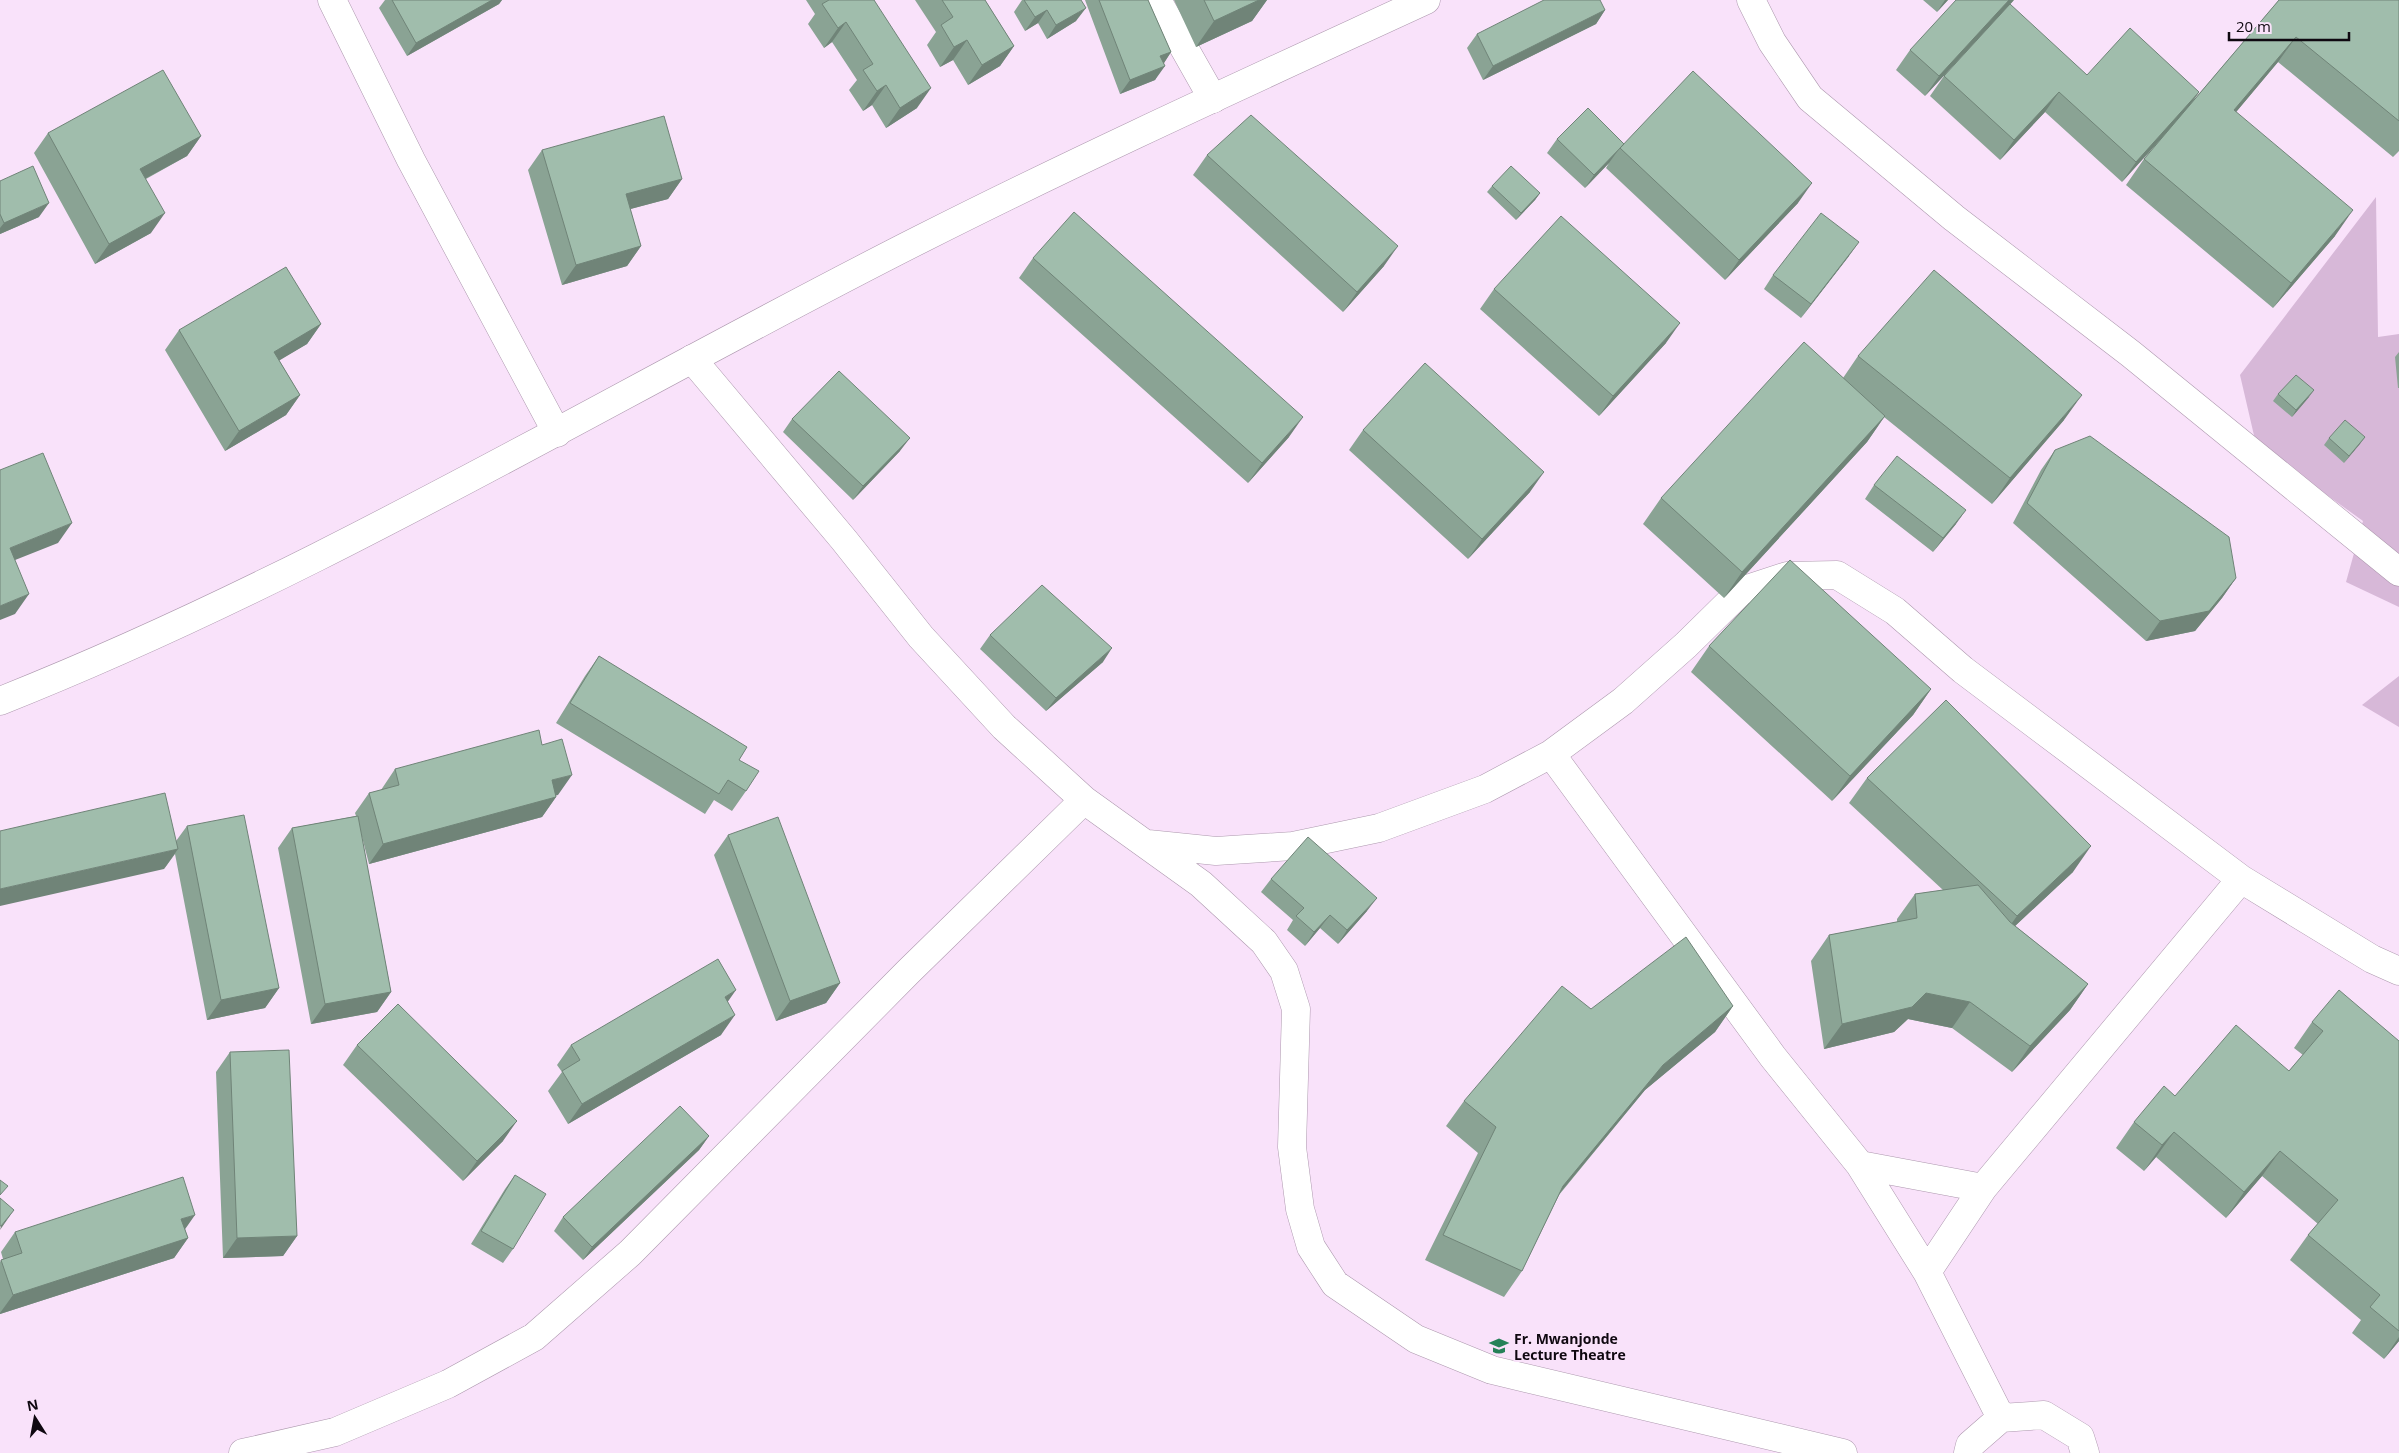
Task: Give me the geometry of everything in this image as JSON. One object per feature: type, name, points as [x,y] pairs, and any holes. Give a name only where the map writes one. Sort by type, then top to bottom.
[{"type":"main road","points":[[332,0],[411,160],[557,432]]},
{"type":"main road","points":[[1157,0],[1213,99]]},
{"type":"main road","points":[[0,701],[85,667],[238,598],[921,239],[1213,99],[1426,0]]},
{"type":"main road","points":[[1751,0],[1772,42],[1810,98],[1954,218],[2131,354],[2399,572]]},
{"type":"main road","points":[[692,359],[844,540],[921,636],[1004,727],[1084,800],[1201,884],[1257,936],[1284,971],[1296,1009],[1292,1147],[1300,1209],[1311,1247],[1336,1284],[1416,1340],[1492,1370],[1843,1453]]},
{"type":"main road","points":[[1146,844],[1216,850],[1294,846],[1379,828],[1485,790],[1550,754],[1623,701],[1686,645],[1741,591],[1788,576],[1837,575],[1895,611],[1963,670],[2241,879],[2372,959],[2399,971]]},
{"type":"main road","points":[[1550,754],[1773,1057],[1860,1165],[1927,1272],[2001,1418]]},
{"type":"main road","points":[[243,1453],[335,1432],[448,1384],[534,1337],[630,1253],[908,972],[1084,800]]},
{"type":"main road","points":[[1927,1272],[1983,1188],[2241,879]]},
{"type":"main road","points":[[1860,1165],[1983,1188]]},
{"type":"main road","points":[[1968,1453],[1970,1444],[2001,1418],[2044,1415],[2080,1437],[2085,1453]]},
{"type":"shaded area","points":[[2376,197],[2378,337],[2399,334],[2399,607],[2346,582],[2363,521],[2256,444],[2240,375]]},
{"type":"shaded area","points":[[2399,676],[2399,727],[2362,705]]},
{"type":"building","points":[[392,0],[492,0],[416,43]]},
{"type":"building","points":[[829,0],[874,0],[931,88],[900,108],[886,85],[877,91],[863,70],[873,64],[846,22],[838,28],[822,4]]},
{"type":"building","points":[[942,0],[985,0],[1014,46],[982,65],[967,40],[954,47],[941,25],[953,17]]},
{"type":"building","points":[[1024,0],[1081,0],[1086,8],[1056,25],[1047,10],[1035,17]]},
{"type":"building","points":[[1099,0],[1148,0],[1171,52],[1160,56],[1165,66],[1130,80]]},
{"type":"building","points":[[1204,0],[1259,0],[1214,21]]},
{"type":"building","points":[[1544,0],[1600,0],[1605,10],[1493,66],[1477,34]]},
{"type":"building","points":[[1956,0],[2009,0],[1939,76],[1910,50]]},
{"type":"building","points":[[2279,0],[2399,0],[2399,121],[2296,37],[2234,110],[2353,210],[2291,283],[2144,159]]},
{"type":"building","points":[[2010,4],[2087,75],[2130,28],[2199,92],[2136,162],[2059,92],[2014,140],[1944,76]]},
{"type":"building","points":[[163,70],[201,136],[140,169],[165,213],[109,244],[48,133]]},
{"type":"building","points":[[1693,71],[1812,183],[1739,260],[1620,148]]},
{"type":"building","points":[[1588,108],[1624,144],[1594,175],[1557,139]]},
{"type":"building","points":[[1251,115],[1398,246],[1357,292],[1207,155]]},
{"type":"building","points":[[664,116],[682,179],[626,194],[641,246],[576,265],[542,150]]},
{"type":"building","points":[[33,166],[49,203],[4,223],[0,214],[0,181]]},
{"type":"building","points":[[1511,166],[1540,193],[1521,213],[1492,186]]},
{"type":"building","points":[[1074,212],[1303,417],[1262,463],[1033,258]]},
{"type":"building","points":[[1821,213],[1859,242],[1811,304],[1773,275]]},
{"type":"building","points":[[1561,216],[1680,323],[1613,396],[1494,289]]},
{"type":"building","points":[[286,267],[321,324],[274,352],[300,395],[239,431],[179,330]]},
{"type":"building","points":[[1934,270],[2082,395],[2010,478],[1858,356]]},
{"type":"building","points":[[1804,342],[1885,416],[1742,572],[1661,498]]},
{"type":"building","points":[[1425,363],[1544,472],[1482,539],[1363,430]]},
{"type":"building","points":[[839,371],[910,438],[863,486],[792,419]]},
{"type":"building","points":[[2296,375],[2314,390],[2296,410],[2278,394]]},
{"type":"building","points":[[2345,420],[2365,437],[2349,456],[2329,438]]},
{"type":"building","points":[[2090,436],[2229,537],[2236,578],[2209,611],[2160,621],[2027,503],[2055,450]]},
{"type":"building","points":[[43,453],[72,523],[10,548],[29,594],[0,606],[0,470]]},
{"type":"building","points":[[1897,456],[1966,510],[1943,538],[1874,485]]},
{"type":"building","points":[[1790,560],[1931,689],[1850,776],[1709,646]]},
{"type":"building","points":[[1042,585],[1112,648],[1056,698],[990,635]]},
{"type":"building","points":[[599,656],[747,747],[739,760],[759,771],[746,791],[728,780],[719,794],[570,703]]},
{"type":"building","points":[[1946,700],[2091,846],[2017,916],[1867,778]]},
{"type":"building","points":[[539,730],[542,745],[562,739],[572,775],[552,780],[556,797],[383,844],[369,793],[399,785],[395,769]]},
{"type":"building","points":[[165,793],[178,849],[0,889],[0,831]]},
{"type":"building","points":[[244,815],[279,988],[221,1000],[187,826]]},
{"type":"building","points":[[358,816],[391,992],[325,1004],[292,828]]},
{"type":"building","points":[[778,817],[840,983],[790,1001],[728,835]]},
{"type":"building","points":[[1308,837],[1377,898],[1347,930],[1330,915],[1314,932],[1296,916],[1304,908],[1271,879]]},
{"type":"building","points":[[1978,885],[2010,922],[2088,984],[2030,1046],[1970,1002],[1926,993],[1912,1007],[1842,1024],[1829,935],[1917,918],[1915,894]]},
{"type":"building","points":[[1686,937],[1733,1006],[1663,1065],[1563,1186],[1522,1271],[1443,1235],[1496,1127],[1464,1101],[1562,986],[1591,1009]]},
{"type":"building","points":[[718,959],[736,990],[725,997],[735,1015],[582,1104],[562,1071],[580,1060],[571,1045]]},
{"type":"building","points":[[2339,990],[2399,1041],[2399,1331],[2370,1307],[2380,1295],[2308,1235],[2338,1200],[2280,1151],[2244,1192],[2174,1132],[2162,1145],[2134,1122],[2164,1086],[2175,1096],[2236,1025],[2289,1071],[2323,1031],[2312,1022]]},
{"type":"building","points":[[398,1004],[517,1121],[477,1161],[357,1045]]},
{"type":"building","points":[[289,1050],[297,1236],[237,1238],[230,1052]]},
{"type":"building","points":[[680,1106],[709,1136],[592,1247],[563,1217]]},
{"type":"building","points":[[515,1175],[546,1194],[513,1249],[481,1231]]},
{"type":"building","points":[[183,1177],[195,1215],[181,1219],[188,1238],[13,1295],[1,1260],[22,1253],[15,1232]]},
{"type":"building","points":[[0,1180],[8,1186],[0,1195]]},
{"type":"building","points":[[0,1198],[14,1210],[1,1226],[0,1226]]},
{"type":"place","name":"Fr. Mwanjonde Lecture Theatre","points":[[1499,1346]]}]
